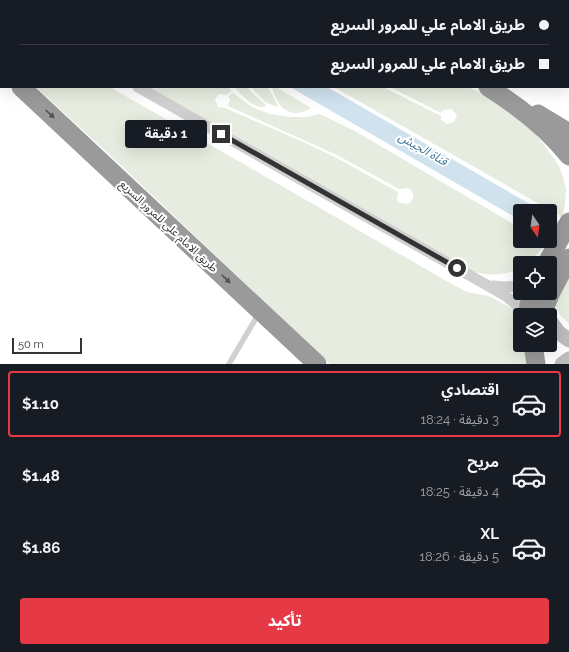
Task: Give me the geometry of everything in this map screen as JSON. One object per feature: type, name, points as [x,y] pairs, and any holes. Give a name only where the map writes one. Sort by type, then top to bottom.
[{"type":"highway","name":"طريق الامام علي للمرور السريع","points":[[22,88],[317,364]]},
{"type":"highway","points":[[490,88],[534,121],[553,138],[569,156]]},
{"type":"highway","points":[[491,88],[567,130]]},
{"type":"highway","points":[[557,269],[569,222]]},
{"type":"highway","points":[[534,352],[537,364]]},
{"type":"highway","points":[[537,352],[537,364]]},
{"type":"main road","points":[[557,331],[569,340]]},
{"type":"main road","points":[[562,364],[569,359]]},
{"type":"street","points":[[140,88],[513,300],[520,308]]},
{"type":"street","points":[[485,284],[494,287],[513,287]]},
{"type":"lane","points":[[228,364],[260,311]]},
{"type":"shaded area","points":[[37,88],[112,88],[450,283],[467,292],[489,296],[513,309],[513,352],[530,352],[531,364],[330,364]]},
{"type":"shaded area","points":[[151,88],[229,88],[232,91],[226,95],[218,95],[215,100],[218,107],[225,108],[335,157],[398,192],[397,200],[400,203],[408,204],[410,202],[413,198],[413,194],[408,188],[399,189],[337,155],[228,106],[230,100],[228,96],[233,93],[252,107],[270,114],[290,117],[306,117],[320,114],[355,131],[513,224],[513,248],[543,248],[535,256],[513,256],[513,271],[502,274],[484,274],[471,271]]},
{"type":"shaded area","points":[[235,88],[248,88],[265,104],[265,107],[256,106]]},
{"type":"shaded area","points":[[252,88],[269,88],[277,104],[277,107],[265,102]]},
{"type":"shaded area","points":[[272,88],[278,88],[311,108],[304,112],[291,112],[281,106]]},
{"type":"shaded area","points":[[336,88],[385,88],[441,116],[441,120],[447,124],[454,122],[457,115],[451,109],[444,110],[441,113],[392,88],[471,88],[489,98],[528,124],[559,166],[566,189],[565,205],[562,217],[557,214],[557,204],[539,204]]},
{"type":"shaded area","points":[[569,275],[569,324],[560,315],[555,304]]},
{"type":"water","name":"قناة الجيش","points":[[292,88],[329,88],[530,204],[513,204],[513,216]]},
{"type":"route","points":[[221,134],[457,268]]}]
